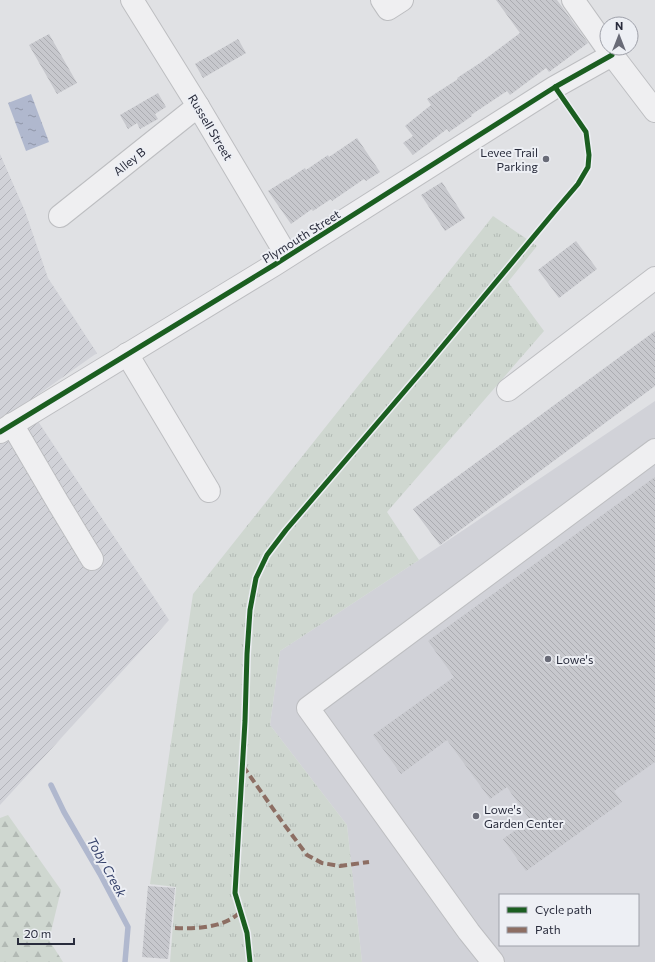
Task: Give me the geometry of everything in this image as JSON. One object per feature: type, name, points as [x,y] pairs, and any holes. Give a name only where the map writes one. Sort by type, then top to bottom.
[{"type":"street","name":"Russell Street","points":[[132,0],[198,106],[287,256]]},
{"type":"street","points":[[576,1],[599,35]]},
{"type":"street","name":"Plymouth Street","points":[[6,428],[287,256],[555,87],[600,56]]},
{"type":"street","points":[[614,56],[652,98]]},
{"type":"street","name":"Alley B","points":[[60,216],[198,106]]},
{"type":"street","points":[[508,390],[655,278]]},
{"type":"street","points":[[127,354],[209,491]]},
{"type":"street","points":[[6,428],[92,559]]},
{"type":"street","points":[[493,962],[469,932],[308,708],[655,450]]},
{"type":"shaded area","points":[[0,154],[25,211],[48,278],[97,353],[26,403],[169,620],[0,805]]},
{"type":"shaded area","points":[[655,401],[655,962],[362,962],[347,825],[270,725],[280,651],[419,560]]},
{"type":"green space","points":[[493,216],[537,246],[508,282],[544,331],[387,512],[419,560],[280,651],[270,725],[347,825],[362,962],[170,962],[176,887],[150,884],[193,594]]},
{"type":"green space","points":[[8,815],[61,890],[49,940],[63,962],[0,962],[0,818]]},
{"type":"water","points":[[31,94],[49,142],[26,151],[8,103]]},
{"type":"building","points":[[496,0],[557,0],[588,43],[549,72],[546,68],[510,95],[507,91],[449,132],[447,129],[413,155],[403,143],[413,136],[405,126],[431,105],[427,99],[458,79],[457,78],[520,33]]},
{"type":"building","points":[[49,34],[77,83],[57,94],[29,45]]},
{"type":"building","points":[[238,39],[246,53],[203,78],[195,64]]},
{"type":"building","points":[[158,93],[166,107],[155,114],[158,119],[140,129],[137,123],[128,129],[120,115]]},
{"type":"building","points":[[357,138],[380,172],[366,181],[364,179],[332,201],[331,199],[313,211],[312,209],[291,224],[268,191],[305,168],[306,170],[328,155],[329,157]]},
{"type":"building","points":[[442,182],[465,218],[445,231],[421,195]]},
{"type":"building","points":[[576,241],[597,269],[559,298],[538,270]]},
{"type":"building","points":[[655,331],[655,386],[440,545],[413,509]]},
{"type":"building","name":"Lowe's","points":[[655,477],[655,762],[614,791],[622,802],[526,871],[503,839],[530,820],[507,787],[490,799],[447,740],[401,774],[373,735],[454,677],[428,641]]},
{"type":"building","points":[[148,886],[175,888],[168,959],[142,957]]},
{"type":"waterway","name":"Toby Creek","points":[[51,785],[64,812],[100,874],[128,927],[125,962]]},
{"type":"marked path","points":[[243,766],[307,855],[322,863],[340,866],[369,862]]},
{"type":"marked path","points":[[175,928],[197,928],[211,926],[224,922],[241,911]]},
{"type":"cycle path","points":[[0,432],[274,265],[555,87],[610,56]]},
{"type":"cycle path","points":[[250,962],[247,933],[235,893],[245,721],[247,654],[250,610],[256,578],[267,555],[286,530],[427,365],[578,184],[588,167],[589,155],[586,132],[555,87]]},
{"type":"place","name":"Levee Trail Parking","points":[[546,159]]},
{"type":"place","name":"Lowe's","points":[[548,659]]},
{"type":"place","name":"Lowe's Garden Center","points":[[476,816]]}]
